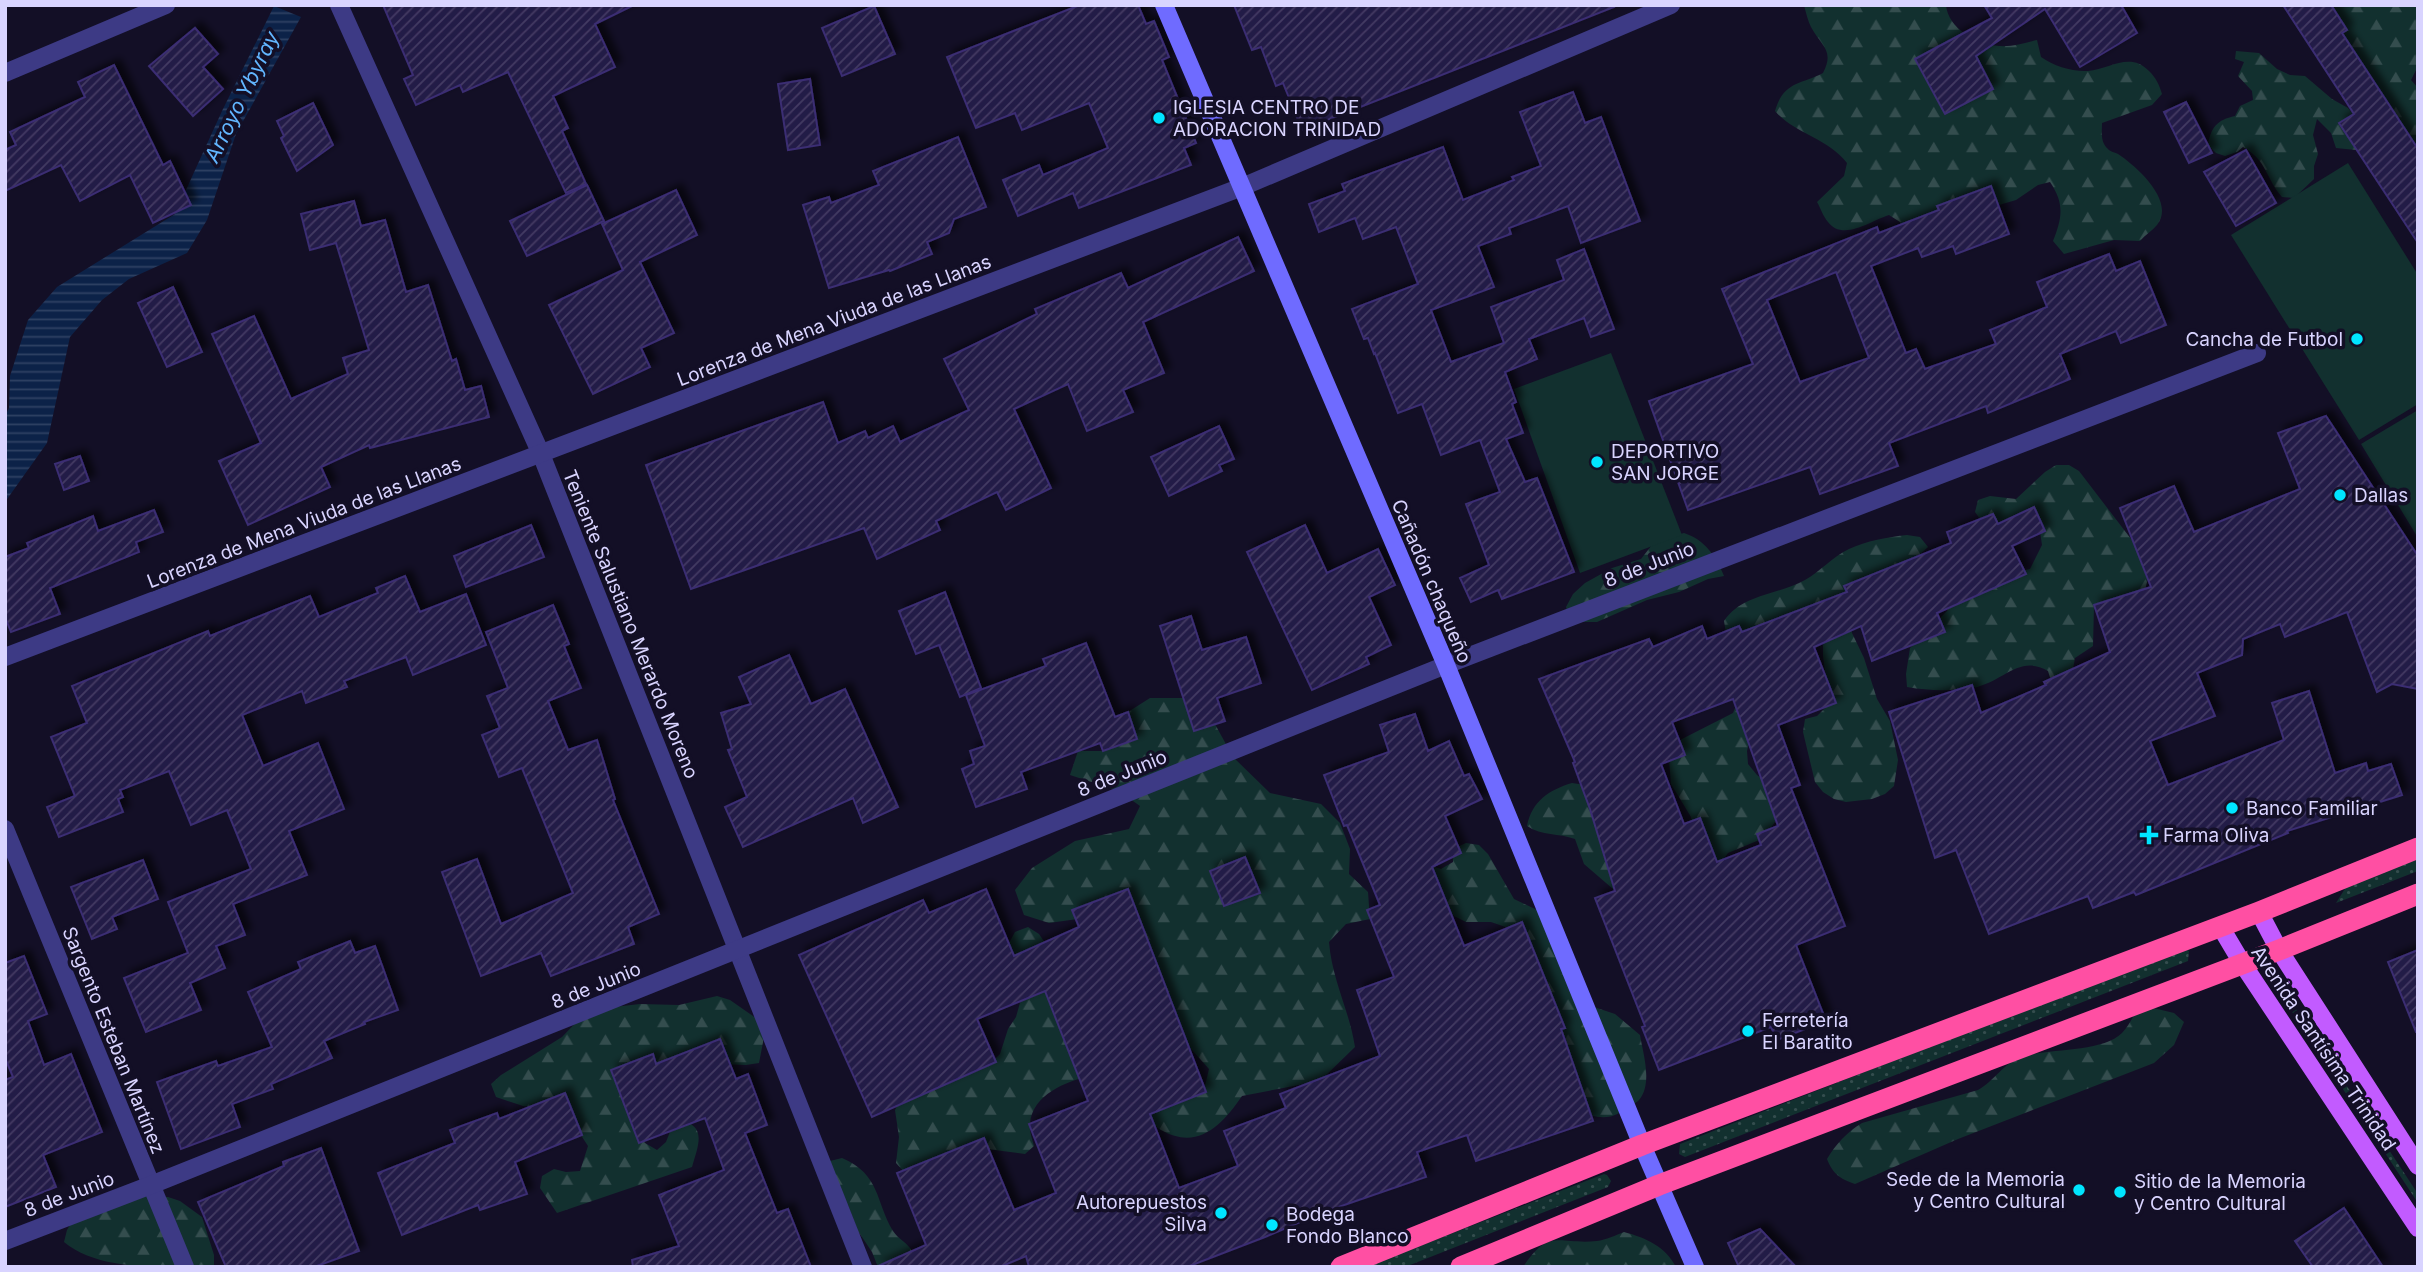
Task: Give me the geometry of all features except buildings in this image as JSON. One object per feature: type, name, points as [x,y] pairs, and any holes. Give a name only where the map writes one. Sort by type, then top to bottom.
[{"type":"highway","points":[[1341,1267],[1642,1144],[2259,912],[2418,848]]},
{"type":"highway","points":[[1461,1267],[1657,1181],[2242,964],[2418,894]]},
{"type":"main road","name":"Cañadón chaqueño","points":[[1164,5],[1446,665],[1657,1181],[1695,1267]]},
{"type":"main road","name":"Avenida Santísima Trinidad","points":[[2259,912],[2279,950],[2418,1166]]},
{"type":"main road","name":"Avenida Santísima Trinidad","points":[[2220,926],[2242,964],[2418,1228]]},
{"type":"street","points":[[5,73],[166,5]]},
{"type":"street","name":"Teniente Salustiano Merardo Moreno","points":[[339,5],[541,454],[863,1267]]},
{"type":"street","name":"Lorenza de Mena Viuda de las Llanas","points":[[5,657],[1242,187],[1671,5]]},
{"type":"street","name":"8 de Junio","points":[[5,1241],[151,1185],[1446,665],[2257,353]]},
{"type":"street","name":"Sargento Esteban Martínez","points":[[5,829],[185,1267]]},
{"type":"green space","points":[[1804,5],[1946,5],[1952,21],[1965,34],[1990,45],[2004,46],[2037,40],[2041,57],[2063,68],[2088,71],[2127,62],[2142,65],[2155,79],[2162,94],[2152,105],[2102,123],[2102,137],[2109,150],[2118,154],[2143,175],[2158,195],[2162,216],[2157,225],[2140,241],[2114,240],[2064,254],[2053,241],[2060,204],[2050,182],[2038,185],[2016,200],[1907,232],[1900,222],[1889,215],[1858,228],[1834,228],[1826,220],[1817,202],[1844,176],[1847,163],[1831,148],[1792,125],[1775,111],[1788,89],[1823,73],[1828,59],[1825,48],[1811,27]]},
{"type":"green space","points":[[2330,5],[2418,5],[2418,66],[2411,80],[2418,88],[2418,180],[2335,24]]},
{"type":"green space","points":[[2236,51],[2259,53],[2277,69],[2290,75],[2305,76],[2332,99],[2348,108],[2361,124],[2363,136],[2356,150],[2336,148],[2331,133],[2317,119],[2313,135],[2318,154],[2314,179],[2294,198],[2282,197],[2262,164],[2243,147],[2225,156],[2216,153],[2208,145],[2216,125],[2235,116],[2240,106],[2253,100],[2252,91],[2238,76],[2244,62],[2235,59]]},
{"type":"green space","name":"Cancha de Futbol","points":[[2348,163],[2418,275],[2418,404],[2359,440],[2231,235]]},
{"type":"green space","name":"DEPORTIVO SAN JORGE","points":[[1611,353],[1682,535],[1580,573],[1514,389]]},
{"type":"green space","points":[[2418,410],[2418,538],[2361,444]]},
{"type":"green space","points":[[2056,465],[2069,465],[2079,471],[2141,552],[2148,578],[2145,590],[2094,606],[2093,646],[2075,658],[2073,669],[2052,684],[2048,671],[2028,666],[1973,688],[1940,690],[1907,687],[1910,648],[1947,611],[1953,600],[1945,575],[1952,535],[1960,525],[1971,531],[2004,574],[2030,569],[2042,545],[2040,531],[2016,520],[1998,524],[1983,523],[1975,512],[1978,500],[1990,496],[2016,499]]},
{"type":"green space","points":[[1684,533],[1709,550],[1724,576],[1647,600],[1597,622],[1570,622],[1566,607],[1573,594],[1585,583],[1612,568],[1641,559],[1655,541]]},
{"type":"green space","points":[[1907,535],[1920,537],[1928,547],[1902,563],[1846,608],[1852,633],[1864,658],[1877,699],[1890,721],[1898,760],[1894,786],[1885,794],[1872,799],[1846,802],[1834,799],[1823,792],[1815,782],[1803,732],[1805,719],[1817,716],[1827,706],[1823,627],[1746,643],[1726,633],[1724,621],[1740,605],[1805,580],[1849,549],[1877,540]]},
{"type":"green space","points":[[1150,698],[1188,698],[1210,715],[1233,757],[1270,793],[1321,804],[1340,823],[1350,849],[1349,874],[1368,892],[1370,919],[1346,924],[1329,942],[1333,969],[1355,1047],[1320,1081],[1242,1096],[1226,1116],[1208,1132],[1186,1138],[1161,1130],[1142,1111],[1205,1086],[1209,1069],[1192,1050],[1168,1043],[1099,916],[1049,923],[1024,915],[1015,890],[1032,868],[1075,841],[1129,829],[1140,806],[1119,791],[1070,775],[1078,751],[1103,751],[1127,737],[1128,712]]},
{"type":"green space","points":[[1738,701],[1750,738],[1748,764],[1757,775],[1778,791],[1779,816],[1764,838],[1728,853],[1719,865],[1693,831],[1691,817],[1671,784],[1669,759],[1672,747],[1682,739],[1733,713]]},
{"type":"green space","points":[[1572,783],[1585,785],[1618,887],[1613,889],[1584,864],[1575,839],[1527,826],[1537,803],[1556,789]]},
{"type":"green space","points":[[1466,843],[1479,845],[1488,854],[1514,899],[1552,917],[1588,1005],[1615,1014],[1640,1035],[1646,1068],[1645,1085],[1639,1100],[1621,1112],[1608,1117],[1590,1115],[1571,1067],[1566,1040],[1517,931],[1491,922],[1466,922],[1454,916],[1444,908],[1416,861],[1441,869],[1453,862],[1453,849]]},
{"type":"green space","points":[[2418,856],[2418,871],[2336,903],[2346,887]]},
{"type":"green space","points":[[1028,927],[1039,934],[1047,946],[1089,1076],[1061,1086],[1037,1104],[1030,1123],[1034,1146],[1025,1154],[987,1149],[905,1173],[896,1163],[899,1137],[895,1110],[901,1099],[938,1082],[978,1071],[1000,1054],[1008,1029],[1016,1017],[1023,992],[1018,966],[1009,943],[1015,932]]},
{"type":"green space","points":[[2183,948],[2189,951],[2188,961],[1685,1157],[1679,1154],[1680,1144]]},
{"type":"green space","points":[[2271,977],[2275,977],[2418,1194],[2418,1203],[2271,980]]},
{"type":"green space","points":[[717,996],[730,1000],[763,1023],[764,1037],[759,1063],[692,1063],[637,1132],[645,1143],[657,1150],[666,1142],[675,1119],[693,1125],[697,1130],[698,1143],[692,1167],[557,1213],[540,1188],[542,1176],[554,1169],[580,1171],[588,1146],[575,1126],[555,1110],[523,1106],[496,1097],[491,1084],[562,1037],[588,1010],[640,1004],[679,1005]]},
{"type":"green space","points":[[2149,1007],[2174,1013],[2184,1022],[2174,1045],[2154,1063],[1958,1139],[1855,1184],[1838,1175],[1829,1164],[1827,1159],[1834,1148],[1862,1123],[1978,1090],[2009,1063],[2021,1057],[2102,1044],[2122,1033],[2137,1010]]},
{"type":"green space","points":[[842,1158],[864,1172],[871,1181],[887,1220],[893,1231],[914,1254],[917,1267],[878,1267],[858,1231],[848,1205],[826,1174],[830,1161]]},
{"type":"green space","points":[[1604,1174],[1611,1181],[1608,1187],[1405,1267],[1366,1267]]},
{"type":"green space","points":[[137,1196],[168,1197],[180,1201],[202,1217],[214,1255],[214,1267],[155,1267],[115,1263],[79,1252],[64,1242],[74,1218]]},
{"type":"green space","points":[[1624,1232],[1654,1244],[1676,1267],[1523,1267],[1540,1247],[1548,1242],[1597,1241]]},
{"type":"water","name":"Arroyo Ybyray","points":[[274,6],[301,17],[236,134],[207,220],[187,253],[129,279],[102,300],[70,337],[47,443],[5,502],[5,416],[9,408],[10,376],[28,320],[57,287],[175,214]]},
{"type":"place","name":"IGLESIA CENTRO DE ADORACION TRINIDAD","points":[[1159,118]]},
{"type":"place","name":"Cancha de Futbol","points":[[2357,339]]},
{"type":"place","name":"DEPORTIVO SAN JORGE","points":[[1597,462]]},
{"type":"place","name":"Dallas","points":[[2340,495]]},
{"type":"place","name":"Banco Familiar","points":[[2232,808]]},
{"type":"place","name":"Farma Oliva","points":[[2149,835]]},
{"type":"place","name":"Ferretería El Baratito","points":[[1748,1031]]},
{"type":"place","name":"Sede de la Memoria y Centro Cultural","points":[[2079,1190]]},
{"type":"place","name":"Sitio de la Memoria y Centro Cultural","points":[[2120,1192]]},
{"type":"place","name":"Autorepuestos Silva","points":[[1221,1213]]},
{"type":"place","name":"Bodega Fondo Blanco","points":[[1272,1225]]}]
